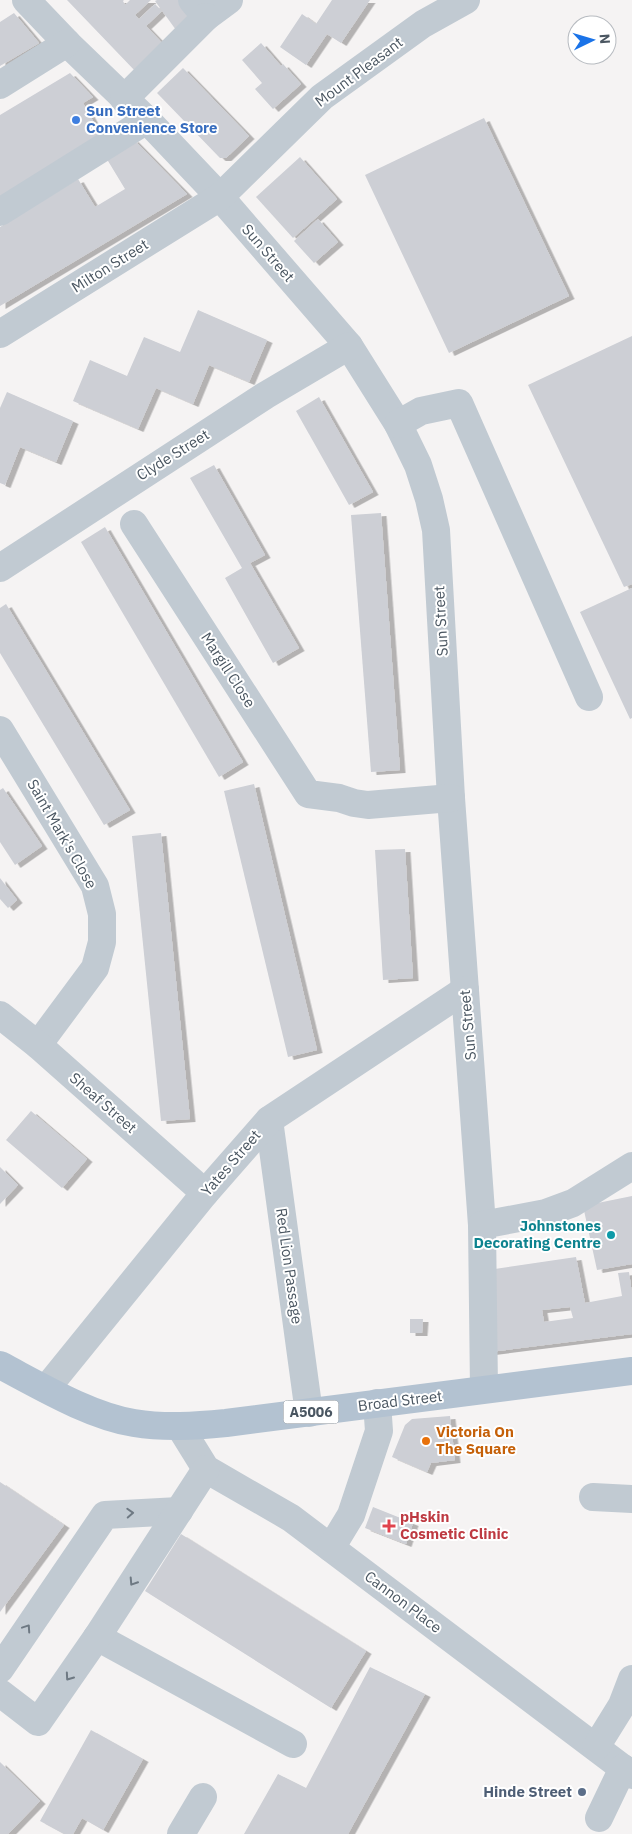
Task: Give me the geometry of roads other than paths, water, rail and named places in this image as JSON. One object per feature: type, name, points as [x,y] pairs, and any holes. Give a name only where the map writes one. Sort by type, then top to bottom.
[{"type":"main road","name":"Broad Street","points":[[0,1365],[96,1412],[133,1423],[180,1427],[632,1371]]},
{"type":"street","name":"Sun Street","points":[[26,0],[66,43],[147,120],[220,197],[349,346],[398,424],[418,466],[429,499],[436,530],[451,798],[476,1120],[482,1225],[484,1389]]},
{"type":"street","points":[[124,99],[199,9],[229,0]]},
{"type":"street","name":"Mount Pleasant","points":[[220,197],[322,97],[424,24],[466,0]]},
{"type":"street","points":[[0,85],[66,43]]},
{"type":"street","points":[[0,212],[147,120]]},
{"type":"street","name":"Milton Street","points":[[0,334],[220,197]]},
{"type":"street","name":"Clyde Street","points":[[0,568],[266,395],[349,346]]},
{"type":"street","points":[[398,424],[421,411],[459,403],[589,697]]},
{"type":"street","name":"Margill Close","points":[[134,524],[308,794],[368,805],[451,798]]},
{"type":"street","name":"Saint Mark's Close","points":[[0,730],[95,886],[102,914],[102,942],[94,968],[38,1045]]},
{"type":"street","name":"Yates Street","points":[[46,1389],[204,1193],[269,1120],[465,990]]},
{"type":"street","name":"Sheaf Street","points":[[0,1015],[38,1045],[204,1193]]},
{"type":"street","name":"Red Lion Passage","points":[[269,1120],[308,1412]]},
{"type":"street","points":[[482,1225],[546,1213],[573,1202],[632,1166]]},
{"type":"street","points":[[331,1548],[351,1515],[379,1431],[376,1403]]},
{"type":"street","name":"Cannon Place","points":[[180,1427],[206,1469],[291,1518],[627,1772]]},
{"type":"street","points":[[0,1693],[38,1722],[97,1637],[206,1469]]},
{"type":"street","points":[[593,1497],[632,1499]]},
{"type":"street","points":[[0,1669],[105,1514],[179,1511]]},
{"type":"street","points":[[97,1637],[294,1744]]},
{"type":"street","points":[[596,1747],[622,1705],[632,1679]]},
{"type":"street","points":[[599,1818],[627,1772]]},
{"type":"street","points":[[180,1834],[203,1797]]},
{"type":"place","name":"Sun Street Convenience Store","points":[[76,120]]},
{"type":"place","name":"Johnstones Decorating Centre","points":[[611,1235]]},
{"type":"place","name":"Victoria On The Square","points":[[426,1441]]},
{"type":"place","name":"pHskin Cosmetic Clinic","points":[[389,1526]]},
{"type":"place","name":"Hinde Street","points":[[582,1792]]}]
